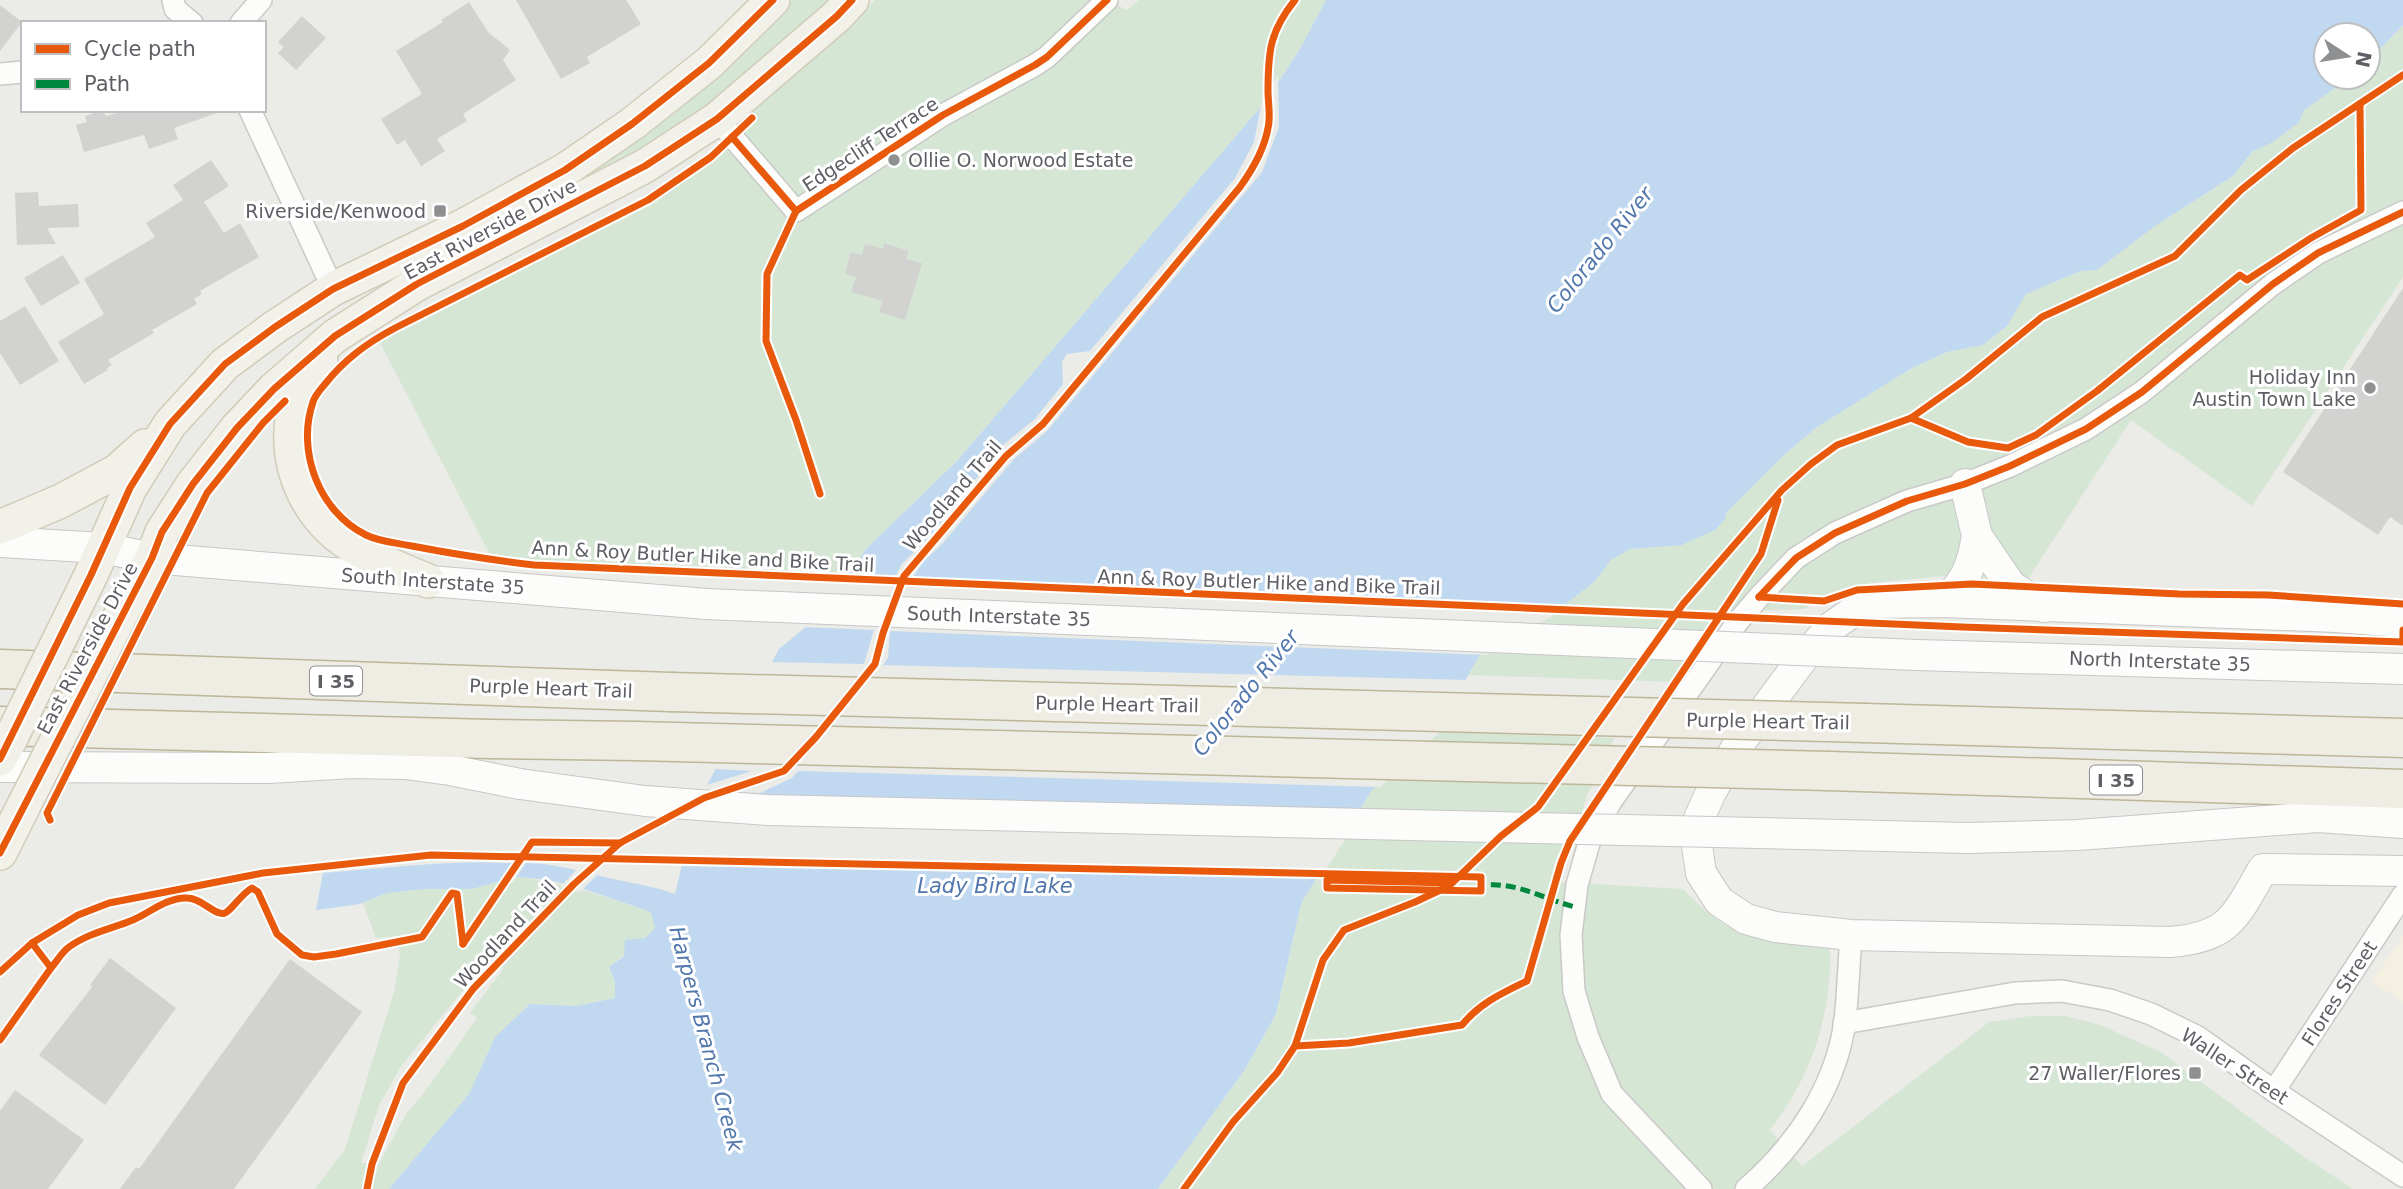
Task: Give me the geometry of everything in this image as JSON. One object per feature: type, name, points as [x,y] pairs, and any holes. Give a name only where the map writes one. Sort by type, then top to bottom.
[{"type":"highway","name":"Purple Heart Trail","points":[[0,669],[671,692],[2403,738]]},
{"type":"highway","name":"I 35","points":[[0,726],[1829,771],[2403,789]]},
{"type":"main road","name":"East Riverside Drive","points":[[0,760],[130,488],[170,424],[225,364],[333,289],[463,226],[565,170],[632,124],[709,63],[773,0]]},
{"type":"main road","name":"East Riverside Drive","points":[[2,846],[152,558],[162,532],[192,484],[237,428],[274,389],[335,336],[417,284],[645,166],[717,119],[838,16],[852,0]]},
{"type":"main road","points":[[335,336],[297,400],[292,418],[292,466],[304,497],[329,530],[358,550],[428,581]]},
{"type":"main road","points":[[0,527],[117,471],[170,424]]},
{"type":"main road","points":[[1965,484],[1977,536],[2011,586],[2044,607]]},
{"type":"main road","points":[[1942,602],[1954,593],[1973,563],[1977,536]]},
{"type":"main road","name":"South Interstate 35","points":[[0,542],[97,561],[152,558],[707,604],[1917,655]]},
{"type":"main road","points":[[2403,622],[1942,602],[1873,603],[1857,608],[1831,627],[1803,658],[1737,748],[1711,792],[1697,824],[1701,873],[1719,901],[1746,919],[1774,927],[1852,935],[2170,942],[2193,940],[2223,928],[2236,915],[2263,869],[2403,871]]},
{"type":"main road","name":"North Interstate 35","points":[[1917,655],[2403,669]]},
{"type":"main road","points":[[0,767],[269,768],[405,764],[520,784],[645,801],[768,810],[1968,838],[2078,835],[2318,817],[2403,823]]},
{"type":"street","points":[[173,0],[175,9],[190,21]]},
{"type":"street","points":[[243,21],[261,0]]},
{"type":"street","name":"Edgecliff Terrace","points":[[717,119],[796,211],[943,115],[1047,57],[1107,0]]},
{"type":"street","points":[[0,74],[21,72]]},
{"type":"street","points":[[251,112],[333,289]]},
{"type":"street","points":[[1701,1189],[1612,1094],[1588,1037],[1574,991],[1571,935],[1577,885],[1589,843],[1610,803],[1736,624],[1796,558],[1835,533],[1906,501],[1965,484],[2052,447],[2142,392],[2273,284],[2318,253],[2403,212]]},
{"type":"street","name":"Flores Street","points":[[2274,1091],[2403,895]]},
{"type":"street","points":[[1746,1189],[1790,1147],[1825,1090],[1844,1023],[1852,935]]},
{"type":"street","name":"Waller Street","points":[[1844,1023],[2015,993],[2062,991],[2109,1000],[2151,1014],[2198,1037],[2403,1177]]},
{"type":"shaded area","points":[[2403,935],[2403,1002],[2371,982]]},
{"type":"green space","points":[[793,0],[837,0],[683,126],[560,197],[580,179],[686,104],[741,54]]},
{"type":"green space","points":[[875,0],[1107,0],[1127,10],[1139,0],[1326,0],[1300,49],[1266,101],[956,462],[867,548],[849,573],[530,560],[490,555],[376,335],[642,199],[703,161],[749,118],[755,105]]},
{"type":"green space","points":[[2403,25],[2403,277],[2252,506],[2131,420],[2028,579],[1942,576],[1872,583],[1837,592],[1804,609],[1732,611],[1675,682],[1469,675],[1480,655],[1594,582],[1611,560],[1630,549],[1656,547],[1726,513],[1785,454],[1817,427],[1912,368],[1947,352],[1983,345],[2007,326],[2026,294],[2081,271],[2097,270],[2155,226],[2233,176],[2252,152],[2273,142],[2299,122],[2304,110],[2330,91],[2382,91],[2382,47]]},
{"type":"green space","points":[[1435,732],[1614,738],[1586,798],[1560,882],[1683,889],[1717,920],[1748,934],[1764,938],[1827,943],[1830,957],[1829,980],[1818,1040],[1803,1078],[1770,1130],[1802,1166],[1989,1022],[2031,1016],[2066,1016],[2100,1025],[2159,1051],[2294,1150],[2353,1189],[1158,1189],[1244,1071],[1276,1014],[1301,904],[1306,895],[1372,790]]},
{"type":"green space","points":[[517,877],[552,882],[651,912],[656,928],[609,967],[615,982],[615,998],[576,1006],[530,1004],[495,1037],[469,1094],[389,1189],[315,1189],[345,1149],[394,992],[400,954],[396,936],[376,938],[363,903],[387,893],[425,889],[472,889]],"holes":[[[489,959],[503,969],[470,1013],[477,1018],[421,1097],[407,1112],[379,1164],[361,1163],[379,1105],[402,1065],[465,988],[464,981],[474,971],[477,972]]]},
{"type":"water","name":"Lady Bird Lake","points":[[1326,0],[2403,0],[2403,25],[2382,47],[2382,21],[2312,21],[2312,91],[2331,91],[2304,110],[2299,122],[2273,142],[2252,152],[2233,176],[2155,226],[2097,270],[2081,271],[2026,294],[2007,326],[1983,345],[1947,352],[1912,368],[1817,427],[1785,454],[1726,513],[1725,519],[1715,530],[1682,545],[1630,549],[1611,560],[1594,582],[1563,606],[1480,655],[1435,732],[1372,790],[1306,895],[1301,904],[1276,1014],[1244,1071],[1158,1189],[389,1189],[469,1094],[495,1037],[530,1004],[576,1006],[615,998],[615,982],[609,967],[624,956],[625,940],[645,938],[655,928],[651,912],[549,880],[517,877],[472,889],[425,889],[387,893],[360,904],[316,910],[323,873],[454,863],[533,863],[675,894],[696,806],[779,649],[817,618],[867,548],[956,462],[1266,101],[1300,49]]},
{"type":"pier","points":[[1278,76],[1279,127],[1262,172],[1047,431],[1013,460],[912,578],[1569,606],[1486,655],[890,631],[888,658],[883,665],[1469,680],[1438,734],[1380,787],[798,771],[792,778],[760,793],[728,794],[1362,813],[1318,882],[1318,879],[678,866],[693,805],[703,786],[752,771],[712,769],[768,662],[864,664],[874,630],[801,627],[814,616],[843,575],[895,577],[901,565],[929,537],[1004,444],[1035,419],[1063,384],[1062,362],[1067,354],[1090,351],[1235,178],[1254,142],[1262,100]]},
{"type":"pier","points":[[532,859],[571,864],[526,863],[513,882],[499,885],[513,863],[438,861],[320,871],[434,860]]},
{"type":"pier","points":[[580,866],[600,872],[580,892],[560,887]]},
{"type":"building","points":[[516,0],[626,0],[641,24],[587,57],[590,63],[561,79]]},
{"type":"building","points":[[469,2],[488,32],[510,50],[503,60],[516,80],[463,114],[467,121],[437,139],[445,151],[421,166],[405,140],[397,145],[381,119],[422,94],[396,51],[443,22],[441,20]]},
{"type":"building","points":[[0,5],[21,23],[0,51]]},
{"type":"building","points":[[302,16],[326,38],[296,70],[278,53],[284,47],[278,42]]},
{"type":"building","points":[[96,112],[103,112],[106,116],[121,112],[217,113],[174,128],[178,139],[149,149],[144,135],[84,152],[76,125],[87,122],[85,116]]},
{"type":"building","points":[[211,160],[229,186],[204,202],[224,233],[240,223],[259,257],[200,291],[202,294],[194,299],[197,304],[108,360],[112,365],[108,370],[84,384],[58,342],[104,314],[84,279],[155,237],[146,223],[183,200],[173,185]]},
{"type":"building","points":[[38,192],[39,206],[78,204],[79,227],[47,228],[56,244],[17,245],[15,193]]},
{"type":"building","points":[[884,243],[909,251],[906,259],[922,263],[905,320],[879,312],[883,301],[851,292],[856,277],[845,274],[851,252],[862,255],[865,244],[883,249]]},
{"type":"building","points":[[63,255],[80,283],[41,306],[24,278]]},
{"type":"building","name":"Holiday Inn Austin Town Lake","points":[[2403,288],[2403,526],[2390,517],[2378,535],[2283,472]]},
{"type":"building","points":[[25,306],[59,361],[20,385],[0,353],[0,321]]},
{"type":"building","points":[[110,958],[176,1008],[105,1105],[39,1055],[92,987],[90,985]]},
{"type":"building","points":[[290,959],[362,1012],[234,1189],[120,1189],[136,1167],[139,1169]]},
{"type":"building","points":[[15,1090],[84,1140],[48,1189],[0,1189],[0,1111]]},
{"type":"marked path","points":[[1476,887],[1514,887],[1575,907]]},
{"type":"cycle path","points":[[0,759],[91,575],[130,488],[170,424],[225,364],[333,289],[463,226],[565,170],[632,124],[709,63],[773,0]]},
{"type":"cycle path","points":[[0,853],[152,558],[162,532],[193,484],[237,428],[274,389],[335,336],[417,284],[645,166],[717,119],[852,0]]},
{"type":"cycle path","points":[[732,137],[796,211],[943,115],[1047,57],[1107,0]]},
{"type":"cycle path","name":"Woodland Trail","points":[[367,1189],[372,1164],[403,1083],[473,989],[574,884],[620,843],[704,798],[784,771],[816,737],[875,664],[883,633],[904,576],[1006,456],[1043,424],[1249,173],[1261,152],[1269,123],[1268,77],[1272,42],[1280,22],[1295,0]]},
{"type":"cycle path","points":[[1184,1189],[1233,1122],[1277,1073],[1295,1046],[1323,960],[1344,930],[1449,886],[1501,836],[1538,807],[1683,604],[1782,490],[1837,445],[1911,418],[1966,379],[2042,317],[2175,256],[2241,190],[2293,148],[2403,75]]},
{"type":"cycle path","points":[[1911,418],[1968,442],[2008,448],[2036,435],[2097,391],[2240,275],[2247,280],[2311,238],[2361,210],[2360,104]]},
{"type":"cycle path","name":"Ann & Roy Butler Hike and Bike Trail","points":[[752,118],[711,157],[648,200],[395,328],[340,367],[314,399],[308,421],[307,440],[316,478],[324,496],[336,511],[350,525],[377,539],[534,565],[1962,627],[2403,642],[2403,630]]},
{"type":"cycle path","points":[[796,211],[767,274],[766,341],[820,494]]},
{"type":"cycle path","points":[[1759,597],[1796,558],[1835,533],[1907,501],[1965,484],[2010,466],[2086,429],[2142,392],[2273,284],[2318,253],[2403,212]]},
{"type":"cycle path","points":[[50,820],[47,813],[207,493],[263,423],[285,401]]},
{"type":"cycle path","points":[[1295,1046],[1349,1043],[1462,1025],[1500,994],[1527,981],[1561,863],[1570,841],[1761,554],[1778,500]]},
{"type":"cycle path","points":[[1759,597],[1824,601],[1857,590],[1972,584],[2179,594],[2268,595],[2403,604]]},
{"type":"cycle path","name":"Woodland Trail","points":[[463,944],[532,842],[620,843]]},
{"type":"cycle path","points":[[0,972],[32,943],[78,915],[109,903],[263,873],[431,855],[1481,877],[1481,891],[1327,888],[1327,880],[1451,883]]},
{"type":"cycle path","name":"Woodland Trail","points":[[32,943],[51,968],[64,951],[76,942],[133,920],[166,903],[180,898],[193,899],[221,914],[252,888],[258,892],[277,934],[302,955],[314,957],[336,954],[422,937],[452,893],[457,894],[463,944]]},
{"type":"cycle path","points":[[0,1040],[51,968]]},
{"type":"place","name":"Ollie O. Norwood Estate","points":[[894,160]]},
{"type":"place","name":"Riverside/Kenwood","points":[[440,211]]},
{"type":"place","name":"Holiday Inn Austin Town Lake","points":[[2370,388]]},
{"type":"place","name":"27 Waller/Flores","points":[[2195,1073]]},
{"type":"water label","name":"Colorado River","points":[[1600,250]]},
{"type":"water label","name":"Colorado River","points":[[1246,693]]},
{"type":"water label","name":"Harpers Branch Creek","points":[[706,1039]]}]
